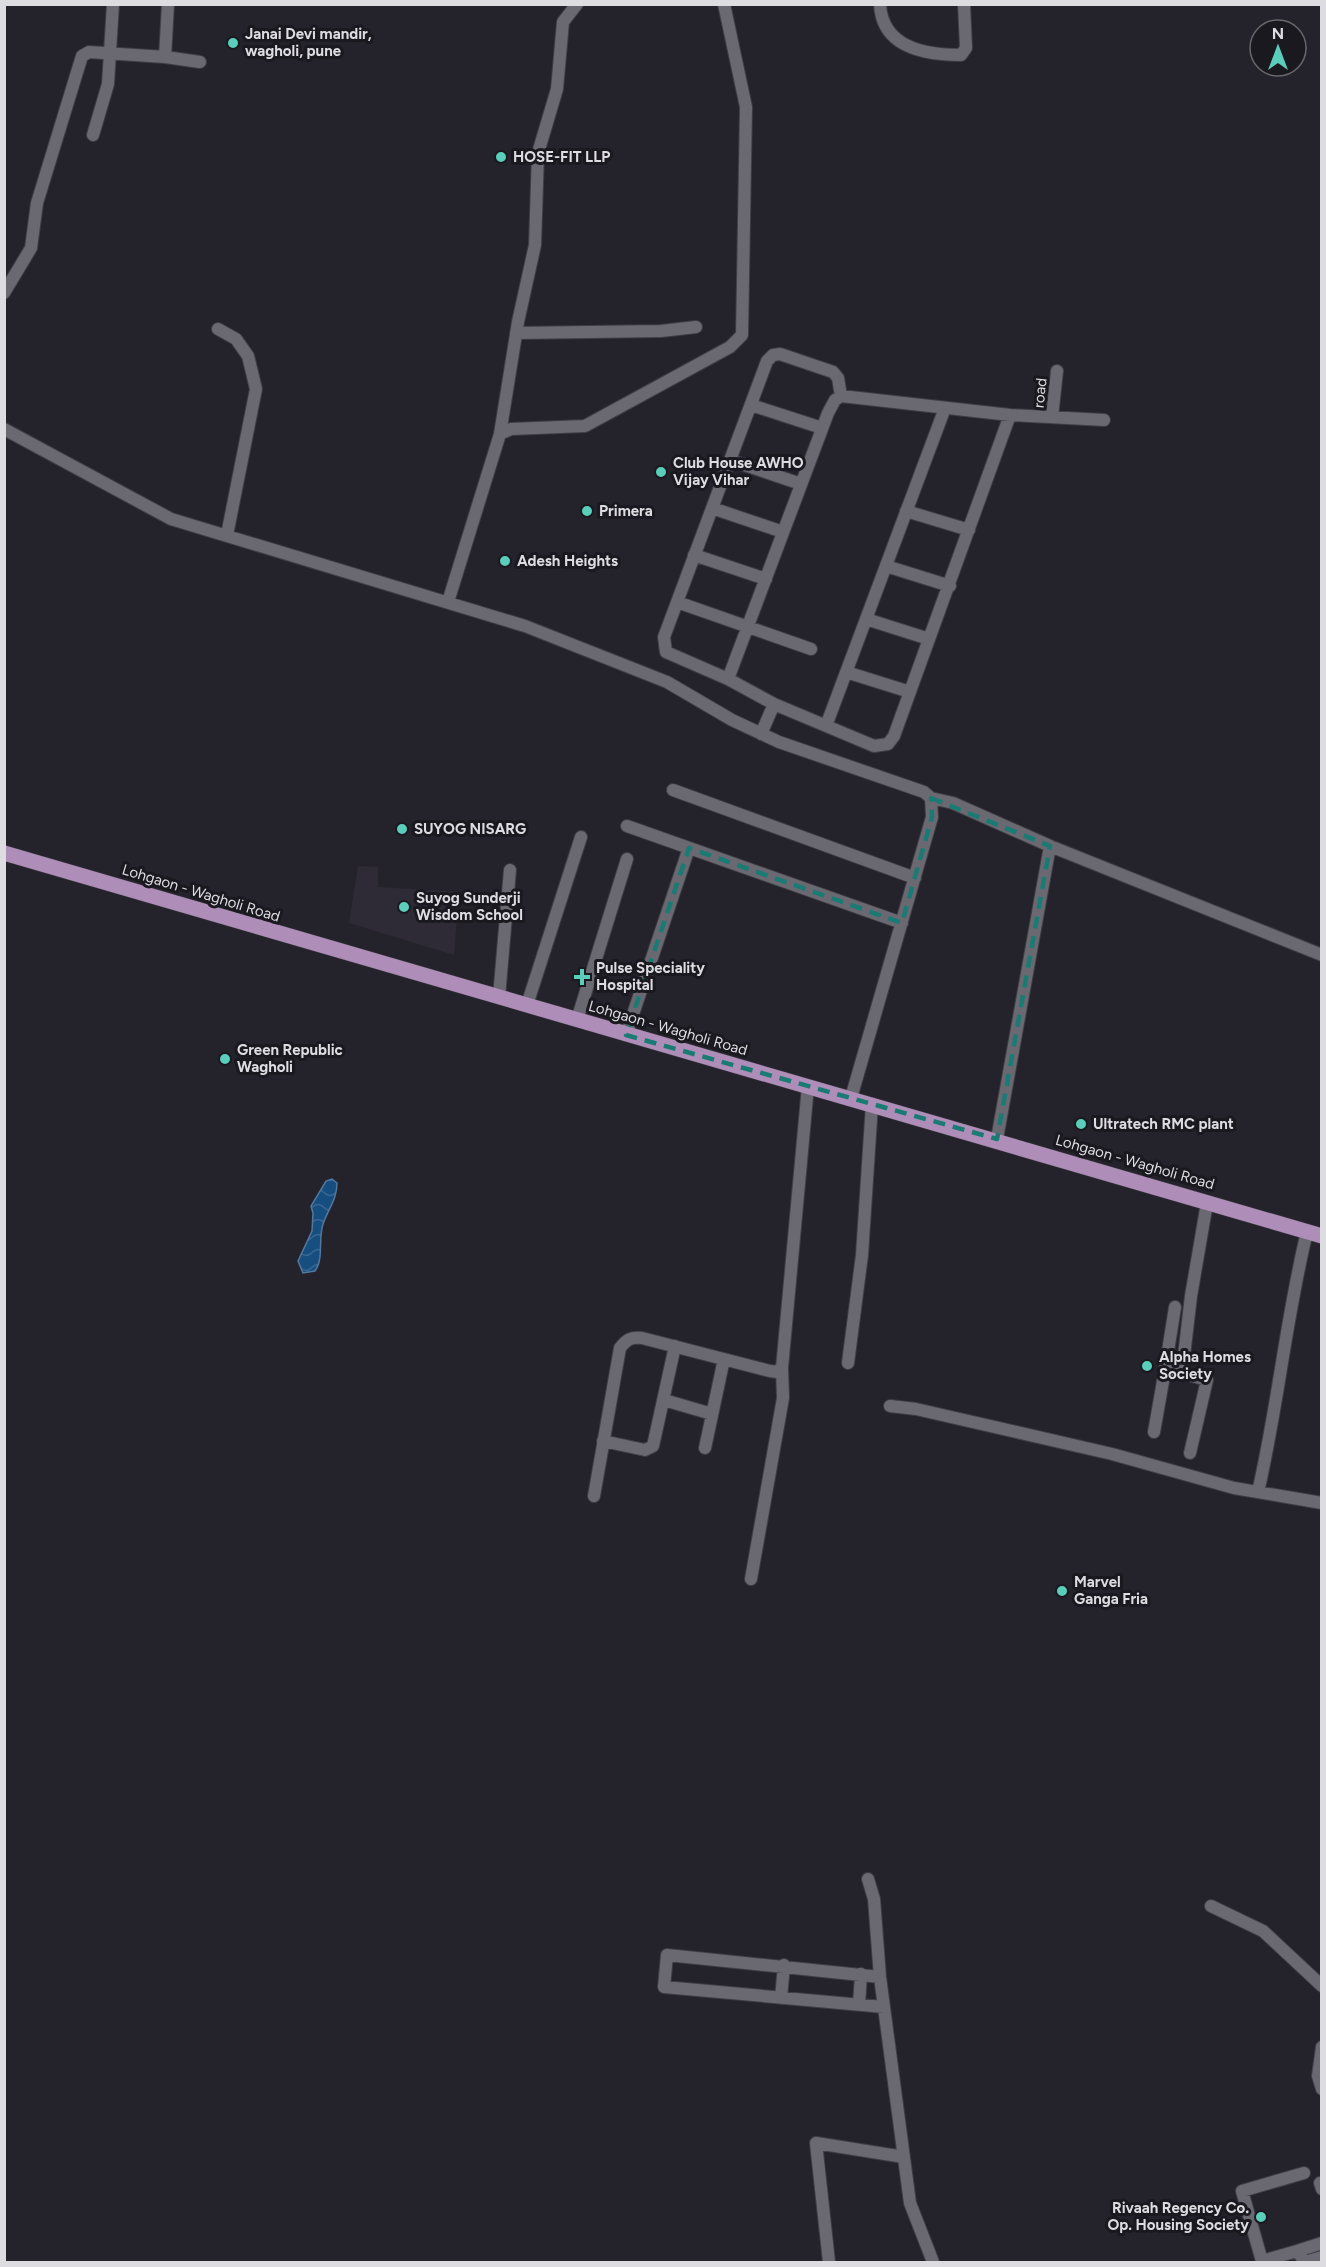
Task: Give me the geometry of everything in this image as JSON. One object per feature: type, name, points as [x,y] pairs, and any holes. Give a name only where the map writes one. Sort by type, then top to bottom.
[{"type":"main road","name":"Lohgaon - Wagholi Road","points":[[4,853],[226,920],[997,1139],[1314,1234]]},
{"type":"street","points":[[93,135],[106,92],[111,54],[113,4]]},
{"type":"street","points":[[165,57],[168,4]]},
{"type":"street","points":[[448,602],[500,434],[516,333],[535,244],[538,153],[557,89],[560,33],[567,14],[577,4]]},
{"type":"street","points":[[500,434],[511,429],[585,426],[730,347],[742,335],[745,317],[746,107],[724,4]]},
{"type":"street","points":[[880,4],[880,19],[893,34],[910,48],[932,55],[961,55],[966,48],[964,4]]},
{"type":"street","points":[[4,293],[31,248],[37,203],[82,56],[89,52],[165,57],[200,62]]},
{"type":"street","points":[[516,333],[660,331],[696,327]]},
{"type":"street","points":[[218,329],[237,339],[248,356],[256,389],[226,535]]},
{"type":"street","points":[[841,396],[838,378],[833,372],[780,354],[773,355],[767,361],[664,637],[666,652],[728,679],[774,704],[874,746],[888,744],[894,736],[1010,415]]},
{"type":"street","name":"road","points":[[1052,417],[1057,372]]},
{"type":"street","points":[[728,679],[822,428],[835,400],[841,396],[1010,415],[1104,420]]},
{"type":"street","points":[[751,405],[822,428]]},
{"type":"street","points":[[826,726],[945,408]]},
{"type":"street","points":[[4,429],[171,519],[525,626],[667,682],[761,734],[924,792],[931,798],[953,803],[1050,846],[1322,955]]},
{"type":"street","points":[[730,460],[801,484]]},
{"type":"street","points":[[712,508],[783,532]]},
{"type":"street","points":[[906,511],[969,530]]},
{"type":"street","points":[[694,555],[766,579]]},
{"type":"street","points":[[886,566],[950,586]]},
{"type":"street","points":[[677,602],[811,649]]},
{"type":"street","points":[[866,619],[929,639]]},
{"type":"street","points":[[846,672],[910,692]]},
{"type":"street","points":[[761,734],[774,704]]},
{"type":"street","points":[[673,790],[915,878]]},
{"type":"street","points":[[851,1098],[932,817],[931,798]]},
{"type":"street","points":[[627,826],[902,923]]},
{"type":"street","points":[[527,1005],[581,837]]},
{"type":"street","points":[[997,1139],[1050,846]]},
{"type":"street","points":[[626,1035],[689,848]]},
{"type":"street","points":[[577,1020],[627,859]]},
{"type":"street","points":[[499,997],[510,870]]},
{"type":"street","points":[[751,1579],[783,1398],[782,1368],[808,1086]]},
{"type":"street","points":[[848,1363],[862,1255],[872,1104]]},
{"type":"street","points":[[1182,1373],[1191,1296],[1208,1203]]},
{"type":"street","points":[[1258,1492],[1272,1431],[1299,1265],[1314,1234]]},
{"type":"street","points":[[1154,1432],[1175,1307]]},
{"type":"street","points":[[594,1496],[620,1348],[625,1341],[633,1337],[642,1338],[770,1371],[777,1372],[782,1368]]},
{"type":"street","points":[[603,1441],[650,1449],[655,1442],[675,1346]]},
{"type":"street","points":[[705,1448],[724,1359]]},
{"type":"street","points":[[1165,1370],[1207,1380],[1190,1453]]},
{"type":"street","points":[[664,1400],[712,1414]]},
{"type":"street","points":[[891,1406],[916,1409],[1112,1454],[1173,1473],[1258,1492],[1322,1503]]},
{"type":"street","points":[[868,1879],[874,1899],[880,1977],[910,2203],[933,2262]]},
{"type":"street","points":[[1211,1906],[1263,1931],[1322,1986]]},
{"type":"street","points":[[880,1977],[784,1965],[667,1955],[664,1987],[884,2007]]},
{"type":"street","points":[[781,1998],[784,1965]]},
{"type":"street","points":[[859,2005],[861,1974]]},
{"type":"street","points":[[1322,2047],[1318,2076],[1322,2089]]},
{"type":"street","points":[[829,2262],[816,2143],[904,2157]]},
{"type":"street","points":[[1304,2173],[1242,2192],[1262,2261],[1322,2243]]},
{"type":"street","points":[[1297,2251],[1305,2262],[1322,2257]]},
{"type":"highlighted area","points":[[931,798],[1050,846],[997,1139],[626,1035],[689,848],[902,923],[932,817]]},
{"type":"shaded area","name":"Suyog Sunderji Wisdom School","points":[[358,866],[378,867],[378,887],[459,892],[454,955],[349,923]]},
{"type":"water","points":[[332,1179],[337,1183],[337,1189],[323,1224],[318,1266],[315,1271],[303,1273],[298,1261],[312,1231],[311,1206],[326,1181]]},
{"type":"place","name":"Janai Devi mandir, wagholi, pune","points":[[233,43]]},
{"type":"place","name":"HOSE-FIT LLP","points":[[501,157]]},
{"type":"place","name":"Club House AWHO Vijay Vihar","points":[[661,472]]},
{"type":"place","name":"Primera","points":[[587,511]]},
{"type":"place","name":"Adesh Heights","points":[[505,561]]},
{"type":"place","name":"SUYOG NISARG","points":[[402,829]]},
{"type":"place","name":"Suyog Sunderji Wisdom School","points":[[404,907]]},
{"type":"place","name":"Pulse Speciality Hospital","points":[[582,977]]},
{"type":"place","name":"Green Republic Wagholi","points":[[225,1059]]},
{"type":"place","name":"Ultratech RMC plant","points":[[1081,1124]]},
{"type":"place","name":"Alpha Homes Society","points":[[1147,1366]]},
{"type":"place","name":"Marvel Ganga Fria","points":[[1062,1591]]},
{"type":"place","name":"Rivaah Regency Co. Op. Housing Society","points":[[1261,2217]]}]
